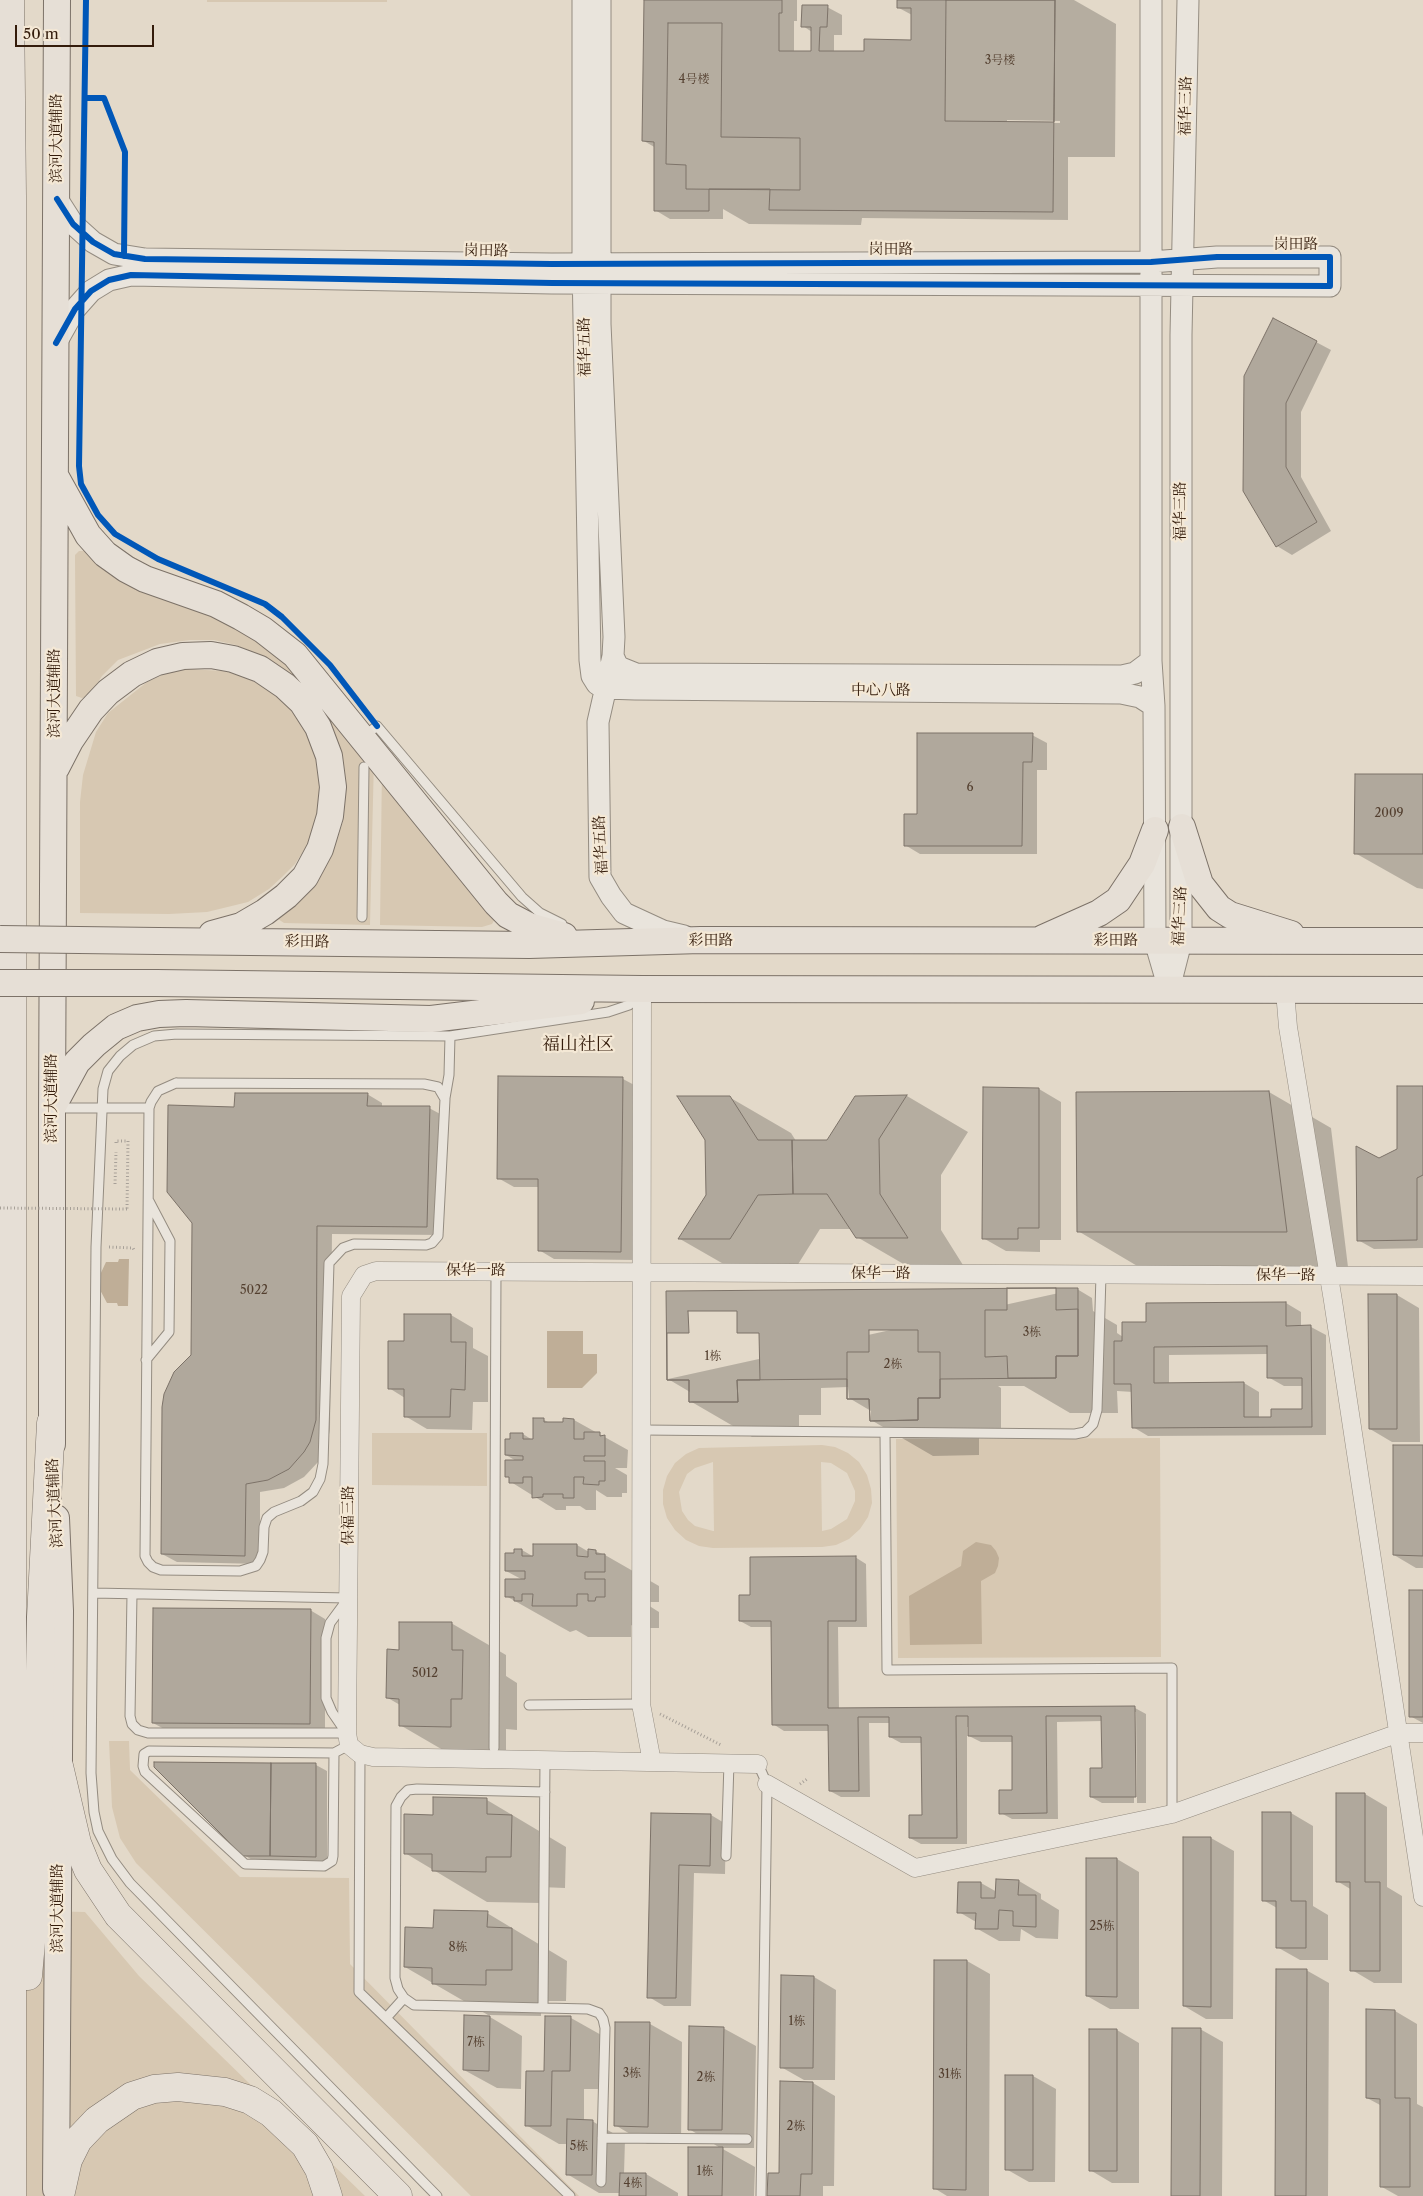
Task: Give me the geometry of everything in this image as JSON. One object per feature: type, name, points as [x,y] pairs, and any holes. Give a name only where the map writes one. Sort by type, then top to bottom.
[{"type":"highway","points":[[10,0],[12,295],[12,2196]]},
{"type":"highway","points":[[12,2142],[36,1886],[41,1617],[51,1423]]},
{"type":"highway","points":[[58,1766],[77,1843],[88,1870],[118,1915],[398,2196]]},
{"type":"highway","points":[[58,2196],[68,2160],[78,2140],[97,2120],[132,2096],[154,2089],[178,2087],[225,2092],[250,2100],[271,2113],[306,2145],[319,2169],[328,2196]]},
{"type":"main road","name":"滨河大道辅路","points":[[57,0],[51,1423],[60,1611],[58,2196]]},
{"type":"main road","points":[[56,475],[88,534],[105,554],[126,569],[145,579],[216,604],[241,617],[263,630],[295,655],[508,915],[529,926],[588,939]]},
{"type":"main road","points":[[54,771],[70,741],[91,710],[108,692],[132,674],[157,662],[183,656],[211,655],[233,659],[260,669],[285,686],[302,702],[318,727],[329,756],[333,788],[330,816],[320,849],[305,877],[266,912],[241,926],[192,941]]},
{"type":"main road","points":[[1182,827],[1200,884],[1219,908],[1230,916],[1278,929],[1310,942]]},
{"type":"main road","points":[[1038,941],[1099,913],[1118,900],[1142,864],[1155,830]]},
{"type":"main road","name":"彩田路","points":[[0,939],[528,945],[588,939],[1155,942],[1422,941]]},
{"type":"main road","points":[[1313,991],[1343,980],[1369,975],[1423,972]]},
{"type":"main road","points":[[0,983],[642,989],[1423,990]]},
{"type":"main road","points":[[52,1108],[77,1062],[116,1027],[137,1018],[159,1014],[186,1013],[431,1019],[570,1004],[642,989]]},
{"type":"street","name":"福华五路","points":[[583,0],[592,273],[613,656],[598,722],[600,877],[610,896],[624,913],[663,931],[701,940]]},
{"type":"street","name":"福华五路","points":[[600,0],[592,273],[590,660],[592,676],[597,684],[605,688]]},
{"type":"street","name":"福华三路","points":[[1151,0],[1151,661],[1154,706],[1155,942],[1169,989]]},
{"type":"street","name":"福华三路","points":[[1169,989],[1181,942],[1182,286],[1188,0]]},
{"type":"street","name":"岗田路","points":[[56,343],[75,309],[91,290],[121,276],[152,274],[592,273],[1330,257],[1330,286],[1151,286],[592,273],[146,259],[114,254],[93,242],[73,224],[57,199]]},
{"type":"street","name":"中心八路","points":[[613,656],[617,665],[636,674],[1122,676],[1135,674],[1151,661]]},
{"type":"street","name":"中心八路","points":[[605,688],[1121,692],[1140,697],[1154,706]]},
{"type":"street","points":[[642,989],[641,1704],[652,1762]]},
{"type":"street","points":[[1285,991],[1288,1027],[1399,1732],[1423,1897]]},
{"type":"street","name":"保华一路","points":[[351,1296],[364,1275],[376,1271],[1423,1276]]},
{"type":"street","name":"保福三路","points":[[351,1296],[348,1598],[352,1744]]},
{"type":"street","points":[[767,1784],[915,1868],[1172,1814],[1399,1732],[1423,1732]]},
{"type":"street","points":[[352,1744],[373,1757],[758,1764]]},
{"type":"lane","points":[[374,728],[522,897],[540,913],[568,927]]},
{"type":"lane","points":[[362,916],[364,767]]},
{"type":"lane","points":[[437,2196],[130,1883],[112,1858],[98,1831],[91,1793],[92,1593],[96,1247],[105,1080],[114,1062],[133,1045],[154,1036],[177,1034],[450,1036],[608,1012],[624,1007],[637,999],[642,989]]},
{"type":"lane","points":[[362,1026],[362,1036]]},
{"type":"lane","points":[[449,1075],[441,1083],[432,1085],[176,1083],[158,1091],[151,1102],[149,1108],[144,1549],[148,1562],[153,1567],[161,1570],[249,1570],[256,1566],[263,1552],[264,1527],[267,1518],[274,1512],[301,1502],[313,1492],[320,1479],[324,1464],[328,1263],[343,1248],[354,1244],[426,1245],[432,1244],[438,1236],[445,1099],[449,1075],[450,1036]]},
{"type":"lane","points":[[432,1085],[438,1087],[445,1099]]},
{"type":"lane","points":[[52,1108],[149,1108]]},
{"type":"lane","points":[[146,1360],[169,1332],[170,1276],[170,1241],[148,1198]]},
{"type":"lane","points":[[494,1748],[496,1272]]},
{"type":"lane","points":[[642,1430],[1075,1434],[1085,1432],[1093,1424],[1097,1410],[1101,1275]]},
{"type":"lane","points":[[885,1433],[887,1670],[1172,1668],[1172,1814]]},
{"type":"lane","points":[[92,1593],[348,1598]]},
{"type":"lane","points":[[132,1594],[130,1716],[132,1724],[138,1730],[148,1733],[352,1744]]},
{"type":"lane","points":[[529,1705],[641,1704]]},
{"type":"lane","points":[[334,1754],[333,1856],[332,1861],[324,1866],[245,1864],[145,1772],[143,1766],[144,1754],[148,1751],[334,1754],[352,1744]]},
{"type":"lane","points":[[352,1744],[359,1992],[570,2196]]},
{"type":"lane","points":[[543,2007],[545,1760]]},
{"type":"lane","points":[[726,1856],[729,1763]]},
{"type":"lane","points":[[758,1764],[767,1784],[761,2196]]},
{"type":"lane","points":[[545,1792],[417,1789],[408,1790],[401,1797],[396,1806],[395,1978],[398,1989],[404,1998],[414,2005],[588,2008],[599,2013],[603,2019],[604,2028],[601,2182]]},
{"type":"lane","points":[[386,2018],[404,1998]]},
{"type":"lane","points":[[602,2138],[747,2139]]},
{"type":"path","points":[[0,1208],[127,1209],[128,1141],[116,1141],[115,1184]]},
{"type":"path","points":[[96,1247],[133,1248],[147,1284]]},
{"type":"shaded area","points":[[207,0],[387,0],[387,2],[207,2]]},
{"type":"shaded area","points":[[79,551],[85,551],[102,568],[118,580],[137,589],[212,614],[270,646],[374,758],[370,925],[284,923],[278,919],[277,916],[328,860],[343,822],[345,786],[344,766],[338,746],[265,658],[236,645],[214,640],[190,640],[160,644],[118,660],[102,676],[89,696],[82,698],[76,696],[75,555]]},
{"type":"shaded area","points":[[185,669],[225,671],[265,687],[284,701],[310,730],[325,784],[314,835],[295,864],[269,889],[248,902],[207,912],[169,914],[80,913],[80,802],[83,775],[96,732],[108,713],[147,682],[167,673]]},
{"type":"shaded area","points":[[382,767],[495,919],[492,924],[482,927],[380,925]]},
{"type":"shaded area","points":[[119,1259],[129,1259],[128,1306],[107,1303],[99,1288],[99,1277],[106,1262],[118,1262]]},
{"type":"shaded area","points":[[547,1331],[583,1331],[583,1354],[597,1354],[597,1373],[582,1388],[547,1388]]},
{"type":"shaded area","points":[[372,1433],[487,1433],[487,1486],[372,1485]]},
{"type":"shaded area","points":[[1160,1438],[1161,1657],[898,1658],[896,1439]]},
{"type":"shaded area","points":[[822,1445],[835,1447],[848,1453],[859,1462],[867,1475],[872,1503],[868,1517],[860,1529],[849,1539],[836,1545],[822,1547],[713,1548],[699,1546],[686,1540],[675,1530],[667,1518],[663,1504],[663,1490],[667,1476],[675,1463],[686,1454],[699,1448]],"holes":[[[713,1462],[714,1531],[695,1526],[688,1520],[682,1511],[679,1492],[687,1474],[695,1468]],[[821,1462],[831,1463],[847,1473],[855,1491],[855,1501],[847,1519],[831,1529],[822,1531]]]},
{"type":"shaded area","points":[[976,1542],[991,1545],[999,1558],[995,1573],[981,1581],[982,1644],[910,1645],[909,1596],[961,1566],[963,1551]]},
{"type":"shaded area","points":[[109,1741],[129,1741],[130,1770],[240,1877],[349,1878],[350,1964],[579,2196],[471,2196],[136,1863],[120,1838],[112,1807]]},
{"type":"shaded area","points":[[0,1910],[85,1912],[139,1976],[365,2196],[0,2196]]},
{"type":"building","points":[[644,0],[782,0],[782,13],[779,13],[779,51],[811,51],[811,27],[801,27],[802,5],[828,5],[827,27],[820,27],[819,51],[864,51],[864,39],[911,40],[911,8],[897,8],[897,0],[1055,0],[1053,212],[769,210],[770,189],[709,189],[709,211],[654,211],[654,142],[642,141]]},
{"type":"building","points":[[946,0],[1055,0],[1054,122],[945,121]]},
{"type":"building","points":[[668,23],[722,23],[721,137],[800,138],[800,190],[686,189],[686,165],[666,164]]},
{"type":"building","points":[[1273,318],[1317,341],[1286,403],[1286,467],[1317,522],[1276,547],[1243,491],[1244,376]]},
{"type":"building","points":[[917,733],[1033,733],[1032,762],[1023,762],[1022,846],[904,846],[904,814],[917,814]]},
{"type":"building","points":[[1355,774],[1423,774],[1423,854],[1354,854]]},
{"type":"building","points":[[498,1076],[623,1077],[621,1252],[538,1251],[538,1179],[497,1179]]},
{"type":"building","points":[[1397,1086],[1423,1086],[1423,1175],[1417,1178],[1417,1240],[1357,1241],[1356,1146],[1379,1158],[1397,1149]]},
{"type":"building","points":[[983,1087],[1039,1088],[1039,1228],[1018,1228],[1018,1239],[982,1239]]},
{"type":"building","points":[[1269,1091],[1287,1232],[1077,1232],[1076,1092]]},
{"type":"building","points":[[235,1093],[368,1093],[367,1106],[430,1106],[427,1227],[317,1226],[316,1420],[310,1442],[289,1469],[268,1480],[246,1484],[245,1556],[161,1554],[162,1407],[164,1394],[174,1372],[191,1355],[192,1223],[167,1192],[168,1105],[234,1107]]},
{"type":"building","points":[[907,1095],[879,1139],[880,1194],[908,1238],[856,1238],[827,1194],[793,1194],[792,1140],[827,1140],[855,1096]]},
{"type":"building","points":[[677,1096],[730,1096],[758,1140],[792,1140],[793,1194],[758,1195],[730,1239],[678,1239],[706,1195],[705,1140]]},
{"type":"building","points":[[1007,1288],[1056,1288],[1056,1310],[1078,1309],[1078,1356],[1056,1356],[1056,1378],[1008,1378],[1007,1356],[985,1357],[985,1310],[1007,1310]]},
{"type":"building","points":[[1078,1288],[1078,1356],[1056,1356],[1056,1378],[940,1379],[940,1398],[918,1398],[918,1420],[870,1421],[869,1399],[847,1399],[847,1379],[737,1380],[738,1402],[689,1402],[689,1380],[667,1380],[666,1291]]},
{"type":"building","points":[[1368,1294],[1397,1294],[1397,1429],[1369,1429]]},
{"type":"building","points":[[1286,1302],[1286,1326],[1311,1325],[1312,1427],[1132,1428],[1131,1384],[1114,1384],[1114,1341],[1122,1341],[1122,1322],[1146,1322],[1146,1303]],"holes":[[[1267,1346],[1267,1378],[1302,1378],[1302,1409],[1271,1409],[1271,1417],[1244,1417],[1244,1382],[1154,1383],[1154,1347]]]},
{"type":"building","points":[[688,1311],[737,1311],[737,1333],[759,1333],[760,1380],[737,1380],[738,1402],[689,1402],[689,1380],[667,1380],[667,1333],[689,1333]]},
{"type":"building","points":[[404,1314],[451,1314],[451,1342],[466,1342],[465,1390],[451,1389],[450,1417],[404,1417],[404,1389],[388,1389],[388,1341],[404,1341]]},
{"type":"building","points":[[869,1330],[918,1330],[918,1352],[940,1352],[940,1398],[918,1398],[918,1420],[870,1421],[869,1399],[847,1399],[847,1352],[869,1352]]},
{"type":"building","points":[[533,1418],[544,1418],[544,1422],[563,1422],[563,1418],[574,1419],[574,1439],[584,1439],[584,1432],[600,1432],[600,1436],[605,1435],[605,1456],[584,1456],[584,1461],[605,1461],[605,1481],[599,1481],[599,1485],[583,1484],[584,1477],[574,1477],[574,1498],[563,1498],[563,1494],[543,1494],[543,1497],[532,1498],[532,1477],[523,1477],[523,1483],[509,1483],[509,1477],[505,1477],[505,1460],[523,1460],[523,1456],[505,1455],[505,1439],[510,1439],[510,1433],[523,1433],[523,1439],[533,1439]]},
{"type":"building","points":[[1393,1445],[1423,1445],[1423,1556],[1393,1555]]},
{"type":"building","points":[[533,1544],[577,1544],[577,1556],[588,1557],[588,1549],[596,1550],[596,1554],[605,1554],[605,1572],[585,1572],[585,1579],[605,1579],[605,1597],[596,1597],[595,1601],[588,1601],[588,1594],[577,1594],[577,1606],[532,1606],[533,1594],[522,1594],[522,1601],[514,1601],[514,1597],[505,1597],[505,1579],[525,1579],[525,1571],[505,1571],[505,1553],[514,1553],[514,1549],[522,1549],[522,1556],[533,1556]]},
{"type":"building","points":[[856,1556],[856,1621],[828,1621],[828,1708],[1135,1706],[1136,1797],[1090,1797],[1090,1768],[1102,1768],[1101,1716],[1046,1716],[1047,1813],[999,1814],[999,1790],[1012,1790],[1012,1736],[968,1736],[968,1716],[956,1716],[957,1838],[909,1838],[909,1815],[922,1815],[921,1737],[889,1737],[889,1717],[858,1717],[859,1791],[829,1791],[828,1725],[772,1725],[771,1621],[739,1621],[739,1595],[750,1595],[750,1557]]},
{"type":"building","points":[[1409,1590],[1423,1590],[1423,1717],[1409,1717]]},
{"type":"building","points":[[153,1608],[311,1609],[310,1724],[152,1723]]},
{"type":"building","points":[[399,1622],[452,1622],[452,1650],[463,1650],[462,1699],[451,1699],[451,1727],[399,1726],[399,1699],[386,1698],[387,1649],[399,1650]]},
{"type":"building","points":[[154,1762],[271,1763],[270,1856],[243,1856],[154,1767]]},
{"type":"building","points":[[271,1763],[316,1763],[316,1857],[270,1856]]},
{"type":"building","points":[[1336,1793],[1365,1793],[1365,1882],[1380,1882],[1380,1971],[1350,1971],[1350,1882],[1336,1882]]},
{"type":"building","points":[[433,1797],[487,1798],[487,1814],[512,1815],[511,1857],[486,1857],[486,1872],[432,1871],[432,1854],[404,1854],[404,1814],[433,1815]]},
{"type":"building","points":[[1262,1812],[1291,1812],[1291,1901],[1306,1901],[1306,1948],[1276,1948],[1276,1901],[1262,1901]]},
{"type":"building","points":[[651,1813],[711,1814],[710,1866],[679,1865],[676,1998],[647,1998]]},
{"type":"building","points":[[1183,1837],[1211,1837],[1211,2007],[1183,2006]]},
{"type":"building","points":[[1086,1858],[1117,1858],[1117,1997],[1086,1996]]},
{"type":"building","points":[[996,1879],[1019,1880],[1018,1895],[1036,1895],[1036,1927],[1013,1926],[1013,1911],[999,1910],[998,1929],[975,1929],[976,1913],[957,1913],[958,1882],[981,1882],[981,1898],[995,1898]]},
{"type":"building","points":[[434,1910],[488,1911],[487,1927],[512,1928],[512,1970],[486,1970],[486,1985],[432,1984],[432,1968],[404,1967],[405,1927],[433,1928]]},
{"type":"building","points":[[934,1960],[967,1960],[966,2190],[933,2189]]},
{"type":"building","points":[[1276,1969],[1307,1969],[1306,2196],[1275,2196]]},
{"type":"building","points":[[781,1975],[814,1976],[813,2068],[780,2068]]},
{"type":"building","points":[[1366,2009],[1395,2010],[1395,2098],[1410,2098],[1410,2187],[1380,2187],[1380,2099],[1366,2098]]},
{"type":"building","points":[[464,2015],[490,2016],[489,2071],[463,2070]]},
{"type":"building","points":[[545,2016],[571,2016],[570,2071],[552,2071],[551,2126],[525,2126],[526,2071],[544,2071]]},
{"type":"building","points":[[615,2022],[650,2022],[648,2127],[614,2126]]},
{"type":"building","points":[[689,2026],[724,2027],[722,2130],[688,2130]]},
{"type":"building","points":[[1172,2028],[1201,2028],[1200,2196],[1171,2196]]},
{"type":"building","points":[[1089,2029],[1117,2029],[1117,2171],[1089,2171]]},
{"type":"building","points":[[1005,2075],[1033,2075],[1033,2170],[1005,2170]]},
{"type":"building","points":[[780,2081],[813,2082],[812,2174],[801,2174],[800,2196],[767,2196],[768,2173],[779,2173]]},
{"type":"building","points":[[567,2119],[593,2120],[592,2175],[566,2175]]},
{"type":"building","points":[[688,2147],[723,2147],[722,2196],[688,2196]]},
{"type":"building","points":[[620,2173],[646,2173],[646,2196],[619,2196]]},
{"type":"cycle path","points":[[86,0],[79,466],[81,484],[98,515],[115,534],[158,559],[265,604],[282,617],[330,665],[377,726]]},
{"type":"cycle path","points":[[85,98],[104,98],[125,152],[124,256]]},
{"type":"cycle path","points":[[56,343],[75,309],[91,291],[109,280],[131,275],[552,283],[1330,286],[1330,257],[1217,257],[1151,262],[552,264],[145,259],[114,254],[93,242],[73,224],[57,199]]},
{"type":"district","name":"福山社区","points":[[578,1045]]}]
